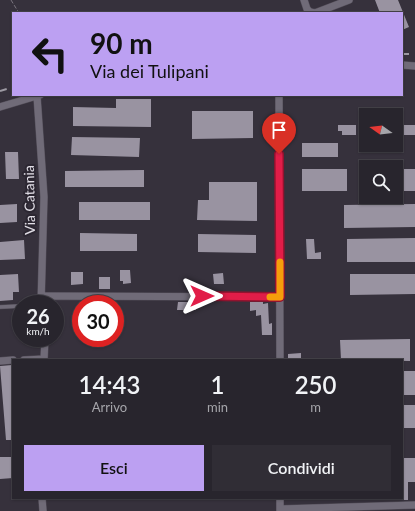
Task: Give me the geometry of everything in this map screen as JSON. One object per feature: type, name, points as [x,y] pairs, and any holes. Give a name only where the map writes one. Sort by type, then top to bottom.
[{"type":"street","points":[[304,0],[307,9],[310,12]]},
{"type":"street","points":[[318,12],[349,0]]},
{"type":"street","points":[[403,65],[415,66]]},
{"type":"street","points":[[0,107],[36,96]]},
{"type":"street","name":"Via Catania","points":[[39,96],[44,197],[41,295]]},
{"type":"street","points":[[279,96],[280,359]]},
{"type":"street","points":[[64,296],[280,297]]},
{"type":"street","points":[[44,359],[45,347]]},
{"type":"street","points":[[0,361],[12,360]]},
{"type":"street","points":[[42,499],[43,511]]},
{"type":"street","points":[[280,499],[280,510],[415,505]]},
{"type":"lane","points":[[0,307],[12,306]]},
{"type":"path","points":[[11,0],[18,12]]},
{"type":"building","points":[[375,0],[398,0],[403,12],[380,12]]},
{"type":"building","points":[[403,12],[409,27],[403,30]]},
{"type":"building","points":[[116,99],[151,99],[151,127],[73,126],[73,107],[116,108]]},
{"type":"building","points":[[192,111],[253,111],[253,138],[192,139]]},
{"type":"building","points":[[338,125],[356,125],[356,135],[342,135],[342,131],[338,131]]},
{"type":"building","points":[[403,125],[415,125],[415,135],[403,135]]},
{"type":"building","points":[[72,137],[140,138],[139,157],[71,155]]},
{"type":"building","points":[[302,143],[338,143],[338,157],[302,157]]},
{"type":"building","points":[[5,152],[18,152],[19,179],[6,179]]},
{"type":"building","points":[[302,169],[347,169],[347,191],[302,191]]},
{"type":"building","points":[[403,169],[415,169],[415,191],[403,191]]},
{"type":"building","points":[[144,170],[144,187],[65,187],[65,171]]},
{"type":"building","points":[[209,182],[257,182],[257,221],[197,220],[198,200],[209,200]]},
{"type":"building","points":[[79,202],[150,202],[150,220],[79,220]]},
{"type":"building","points":[[17,204],[17,222],[0,223],[0,205]]},
{"type":"building","points":[[415,204],[415,227],[344,228],[344,205]]},
{"type":"building","points":[[80,233],[137,234],[137,251],[80,251]]},
{"type":"building","points":[[198,234],[256,235],[256,253],[198,252]]},
{"type":"building","points":[[415,238],[415,262],[347,262],[347,239]]},
{"type":"building","points":[[306,239],[314,239],[315,253],[321,252],[321,259],[307,259]]},
{"type":"building","points":[[24,240],[25,259],[0,260],[0,242]]},
{"type":"building","points":[[120,270],[130,270],[131,283],[123,284],[123,281],[120,281]]},
{"type":"building","points":[[71,272],[83,272],[83,284],[71,285]]},
{"type":"building","points":[[223,273],[224,284],[214,284],[213,274]]},
{"type":"building","points":[[18,274],[19,292],[13,292],[12,300],[0,301],[0,275]]},
{"type":"building","points":[[350,274],[415,274],[415,294],[350,295]]},
{"type":"building","points":[[99,277],[110,277],[110,289],[99,289]]},
{"type":"building","points":[[178,302],[196,302],[196,310],[177,310]]},
{"type":"building","points":[[250,302],[263,302],[263,304],[268,303],[269,324],[272,323],[272,335],[262,335],[261,315],[256,316],[256,310],[250,311]]},
{"type":"building","points":[[410,339],[410,361],[403,361],[403,359],[341,359],[340,340]]},
{"type":"building","points":[[301,353],[301,359],[288,359],[288,354]]},
{"type":"building","points":[[12,365],[12,440],[6,440],[0,366]]},
{"type":"building","points":[[403,371],[415,371],[415,395],[403,395]]},
{"type":"building","points":[[403,405],[415,405],[415,428],[403,428]]},
{"type":"building","points":[[0,457],[12,457],[12,478],[0,479]]},
{"type":"building","points":[[403,458],[415,458],[415,482],[408,482],[408,500],[402,500]]},
{"type":"railway","points":[[403,54],[415,54]]},
{"type":"railway","points":[[0,91],[12,87]]},
{"type":"slow traffic","points":[[270,297],[280,297],[280,262]]},
{"type":"route","points":[[202,296],[280,297],[279,154]]}]
